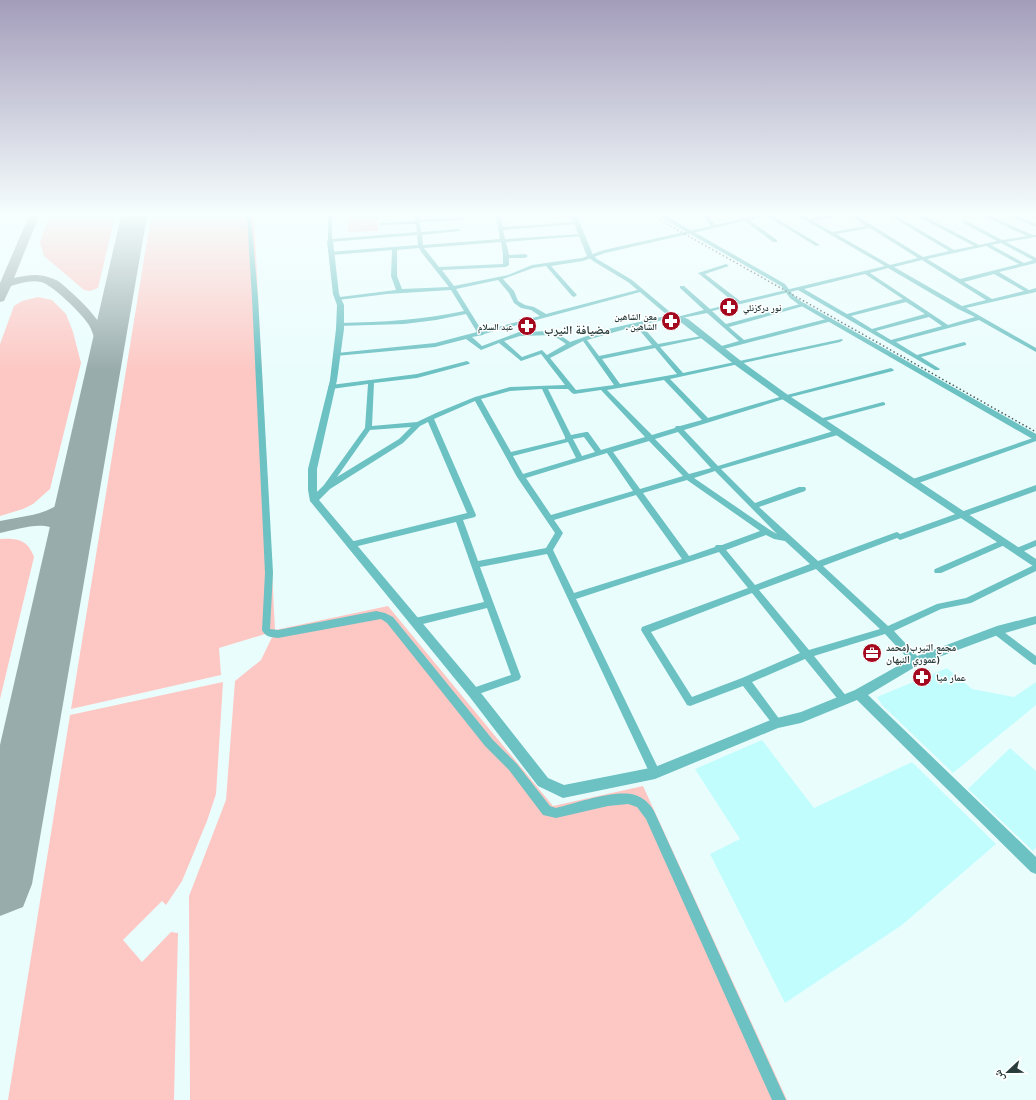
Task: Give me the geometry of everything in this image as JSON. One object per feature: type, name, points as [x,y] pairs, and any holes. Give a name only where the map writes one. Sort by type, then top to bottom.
[{"type":"street","points":[[253,267],[269,573],[266,630],[273,635],[376,615],[385,616],[390,620],[489,744],[522,779],[546,811],[556,813],[618,799],[630,799],[641,804],[652,818],[779,1100]]},
{"type":"street","points":[[333,267],[336,294],[340,299],[340,325],[337,355],[331,387],[314,455],[311,480],[314,500],[473,692],[543,782],[563,792],[655,773],[777,723],[801,717],[859,694],[916,661],[998,631],[1036,620]]},
{"type":"street","points":[[394,267],[394,276],[400,292]]},
{"type":"street","points":[[438,269],[466,267]]},
{"type":"street","points":[[340,299],[379,292],[452,288],[509,276],[523,270],[536,267]]},
{"type":"street","points":[[550,267],[574,295]]},
{"type":"street","points":[[608,267],[676,317],[685,321],[784,397],[964,515],[1017,551],[1036,566],[968,601],[940,606],[888,630],[806,655],[690,702],[645,630],[817,565],[964,515],[1036,488]]},
{"type":"street","points":[[721,267],[701,273],[739,303]]},
{"type":"street","points":[[752,267],[783,285],[792,297],[804,305],[1036,439]]},
{"type":"street","points":[[548,357],[584,339],[637,324],[739,303],[883,267]]},
{"type":"street","points":[[890,267],[1036,350]]},
{"type":"street","points":[[939,267],[990,300]]},
{"type":"street","points":[[960,281],[1011,267]]},
{"type":"street","points":[[438,269],[481,334]]},
{"type":"street","points":[[865,272],[946,326]]},
{"type":"street","points":[[995,272],[1029,292]]},
{"type":"street","points":[[499,278],[512,292],[516,302],[523,307],[532,308],[545,316]]},
{"type":"street","points":[[682,287],[743,342]]},
{"type":"street","points":[[798,288],[937,369]]},
{"type":"street","points":[[960,308],[1036,290]]},
{"type":"street","points":[[337,355],[435,345],[641,291]]},
{"type":"street","points":[[846,316],[907,300]]},
{"type":"street","points":[[725,326],[804,305]]},
{"type":"street","points":[[340,325],[382,324],[444,318],[467,312]]},
{"type":"street","points":[[870,331],[929,315]]},
{"type":"street","points":[[890,342],[979,318]]},
{"type":"street","points":[[720,348],[830,320]]},
{"type":"street","points":[[637,324],[681,375]]},
{"type":"street","points":[[468,337],[481,348],[519,334],[554,333],[570,345]]},
{"type":"street","points":[[599,358],[705,336]]},
{"type":"street","points":[[584,339],[618,386]]},
{"type":"street","points":[[500,341],[514,351],[521,359],[542,352],[548,357],[574,392],[602,389],[681,375],[840,340]]},
{"type":"street","points":[[916,357],[964,344]]},
{"type":"street","points":[[331,387],[417,376],[467,363]]},
{"type":"street","points":[[521,476],[784,397],[891,370]]},
{"type":"street","points":[[665,378],[706,420]]},
{"type":"street","points":[[314,500],[327,487],[368,428],[371,381]]},
{"type":"street","points":[[327,487],[401,441],[418,424],[477,398],[510,390],[544,387],[569,387]]},
{"type":"street","points":[[544,387],[580,459]]},
{"type":"street","points":[[602,389],[689,478],[766,532],[780,538],[787,538]]},
{"type":"street","points":[[475,565],[549,550],[559,532],[521,476],[477,398]]},
{"type":"street","points":[[821,420],[883,404]]},
{"type":"street","points":[[350,545],[472,515],[430,418]]},
{"type":"street","points":[[368,428],[418,424]]},
{"type":"street","points":[[678,428],[716,469],[787,538],[888,630],[916,661]]},
{"type":"street","points":[[550,518],[637,491],[689,478],[839,432]]},
{"type":"street","points":[[509,455],[586,434],[599,453]]},
{"type":"street","points":[[913,482],[1036,439]]},
{"type":"street","points":[[608,450],[687,560]]},
{"type":"street","points":[[754,506],[802,490]]},
{"type":"street","points":[[458,518],[516,677],[473,692]]},
{"type":"street","points":[[571,596],[687,560],[719,547],[766,532]]},
{"type":"street","points":[[938,571],[1004,542]]},
{"type":"street","points":[[1017,551],[1036,543]]},
{"type":"street","points":[[719,547],[844,700]]},
{"type":"street","points":[[549,550],[655,773]]},
{"type":"street","points":[[414,622],[489,604]]},
{"type":"street","points":[[998,631],[1036,661]]},
{"type":"street","points":[[745,681],[777,723]]},
{"type":"street","points":[[859,694],[1036,867]]},
{"type":"shaded area","points":[[57,267],[103,267],[98,288],[90,291],[84,290]]},
{"type":"shaded area","points":[[143,267],[257,267],[275,630],[388,606],[553,806],[643,786],[787,1100],[190,1100],[189,896],[226,800],[235,681],[261,660],[275,631],[219,648],[221,675],[71,709]]},
{"type":"shaded area","points":[[38,297],[52,300],[66,314],[73,332],[81,363],[50,489],[33,504],[23,509],[0,516],[0,344],[14,306],[22,301]]},
{"type":"shaded area","points":[[0,539],[12,539],[25,543],[34,557],[0,699]]},
{"type":"shaded area","points":[[947,668],[972,689],[1014,697],[1036,682],[1036,705],[953,773],[882,705],[877,697]]},
{"type":"shaded area","points":[[223,682],[216,794],[207,821],[182,881],[166,905],[162,901],[123,940],[142,962],[171,932],[178,933],[174,1100],[8,1100],[70,715]]},
{"type":"shaded area","points":[[762,740],[814,808],[912,762],[996,844],[902,925],[785,1003],[710,854],[740,839],[695,769]]},
{"type":"shaded area","points":[[1010,748],[1036,771],[1036,848],[1033,851],[968,789]]},
{"type":"taxiway","points":[[0,298],[13,267]]},
{"type":"taxiway","points":[[6,284],[23,279],[34,278],[53,283],[92,320],[100,333],[106,351]]},
{"type":"taxiway","points":[[39,520],[61,511],[77,497]]},
{"type":"taxiway","points":[[0,527],[38,520],[56,523],[64,527],[70,534]]},
{"type":"runway","points":[[0,884],[124,267]]},
{"type":"railway","points":[[744,267],[1036,432]]},
{"type":"place","name":"نور دركزنلي","points":[[729,307]]},
{"type":"place","name":"معن الشاهين . الشاهين","points":[[671,321]]},
{"type":"place","name":"عبد السلام","points":[[527,326]]},
{"type":"place","name":"مجمع النيرب(محمد عموري النبهان)","points":[[872,653]]},
{"type":"place","name":"عمار ميا","points":[[922,677]]},
{"type":"district","name":"مضيافة النيرب","points":[[577,329]]}]
